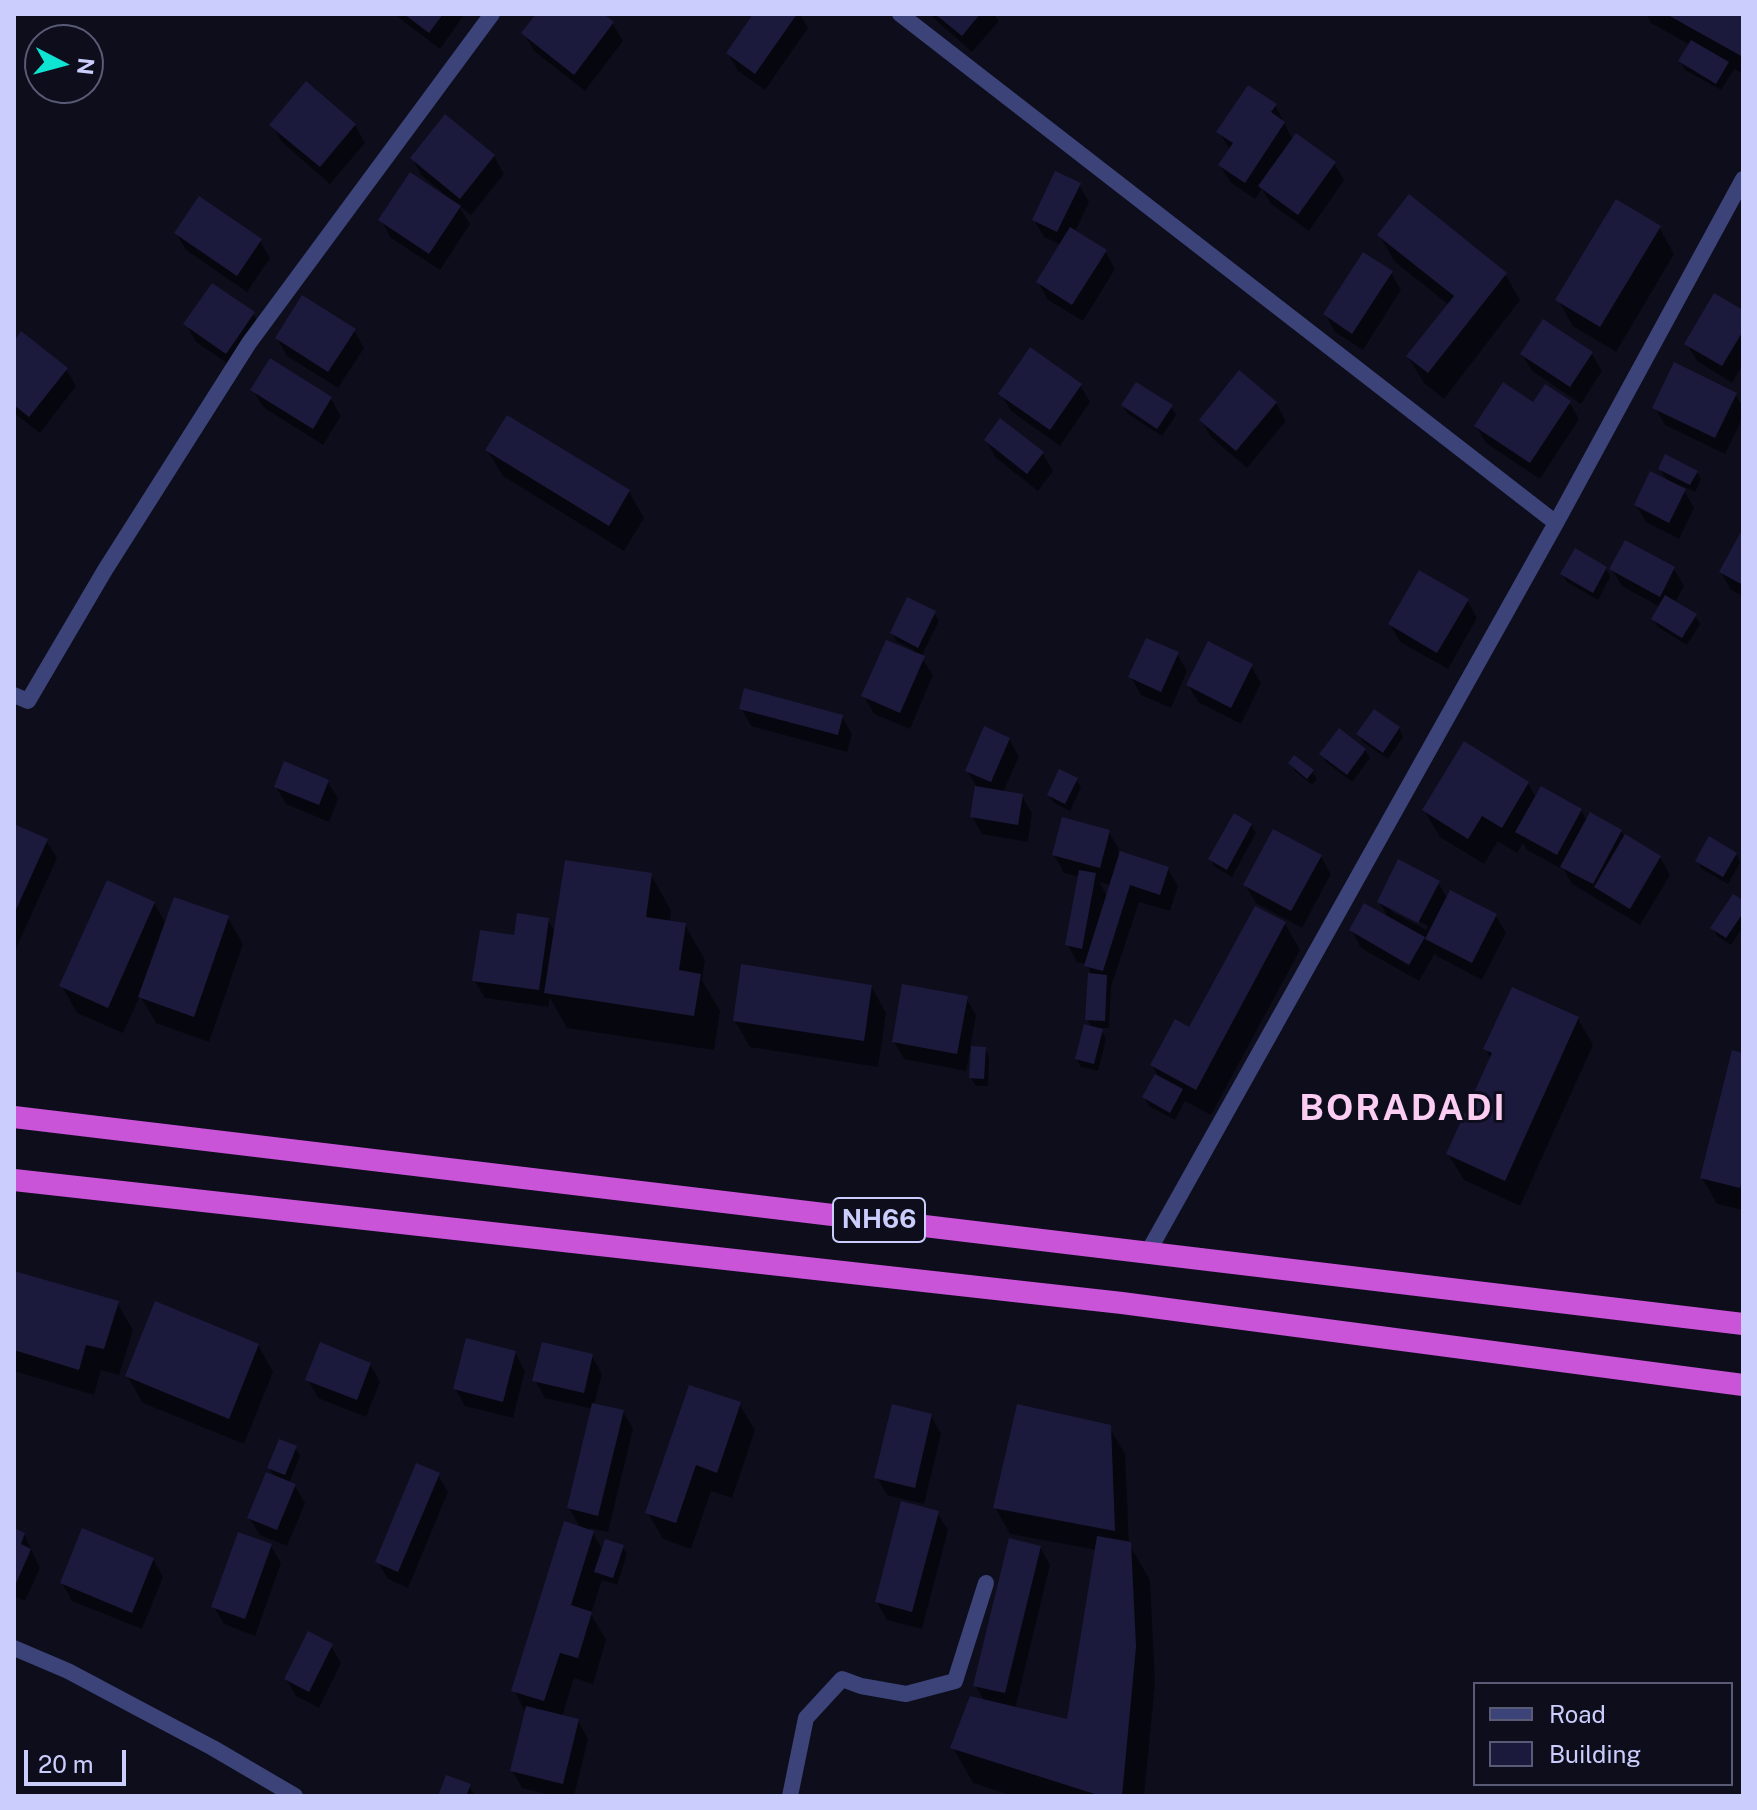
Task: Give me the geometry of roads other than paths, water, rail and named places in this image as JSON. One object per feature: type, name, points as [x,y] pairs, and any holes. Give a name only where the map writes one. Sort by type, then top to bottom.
[{"type":"highway","name":"NH66","points":[[14,1117],[1743,1324]]},
{"type":"highway","name":"NH66","points":[[14,1180],[1122,1303],[1743,1385]]},
{"type":"street","points":[[14,695],[28,701],[105,570],[249,343],[492,14]]},
{"type":"street","points":[[900,14],[1556,523]]},
{"type":"street","points":[[1148,1252],[1556,523],[1743,179]]},
{"type":"street","points":[[790,1796],[806,1718],[842,1679],[861,1686],[906,1694],[955,1681],[986,1583]]},
{"type":"street","points":[[14,1648],[68,1671],[213,1748],[295,1796]]},
{"type":"district","name":"BORADADI","points":[[1403,1109]]}]
